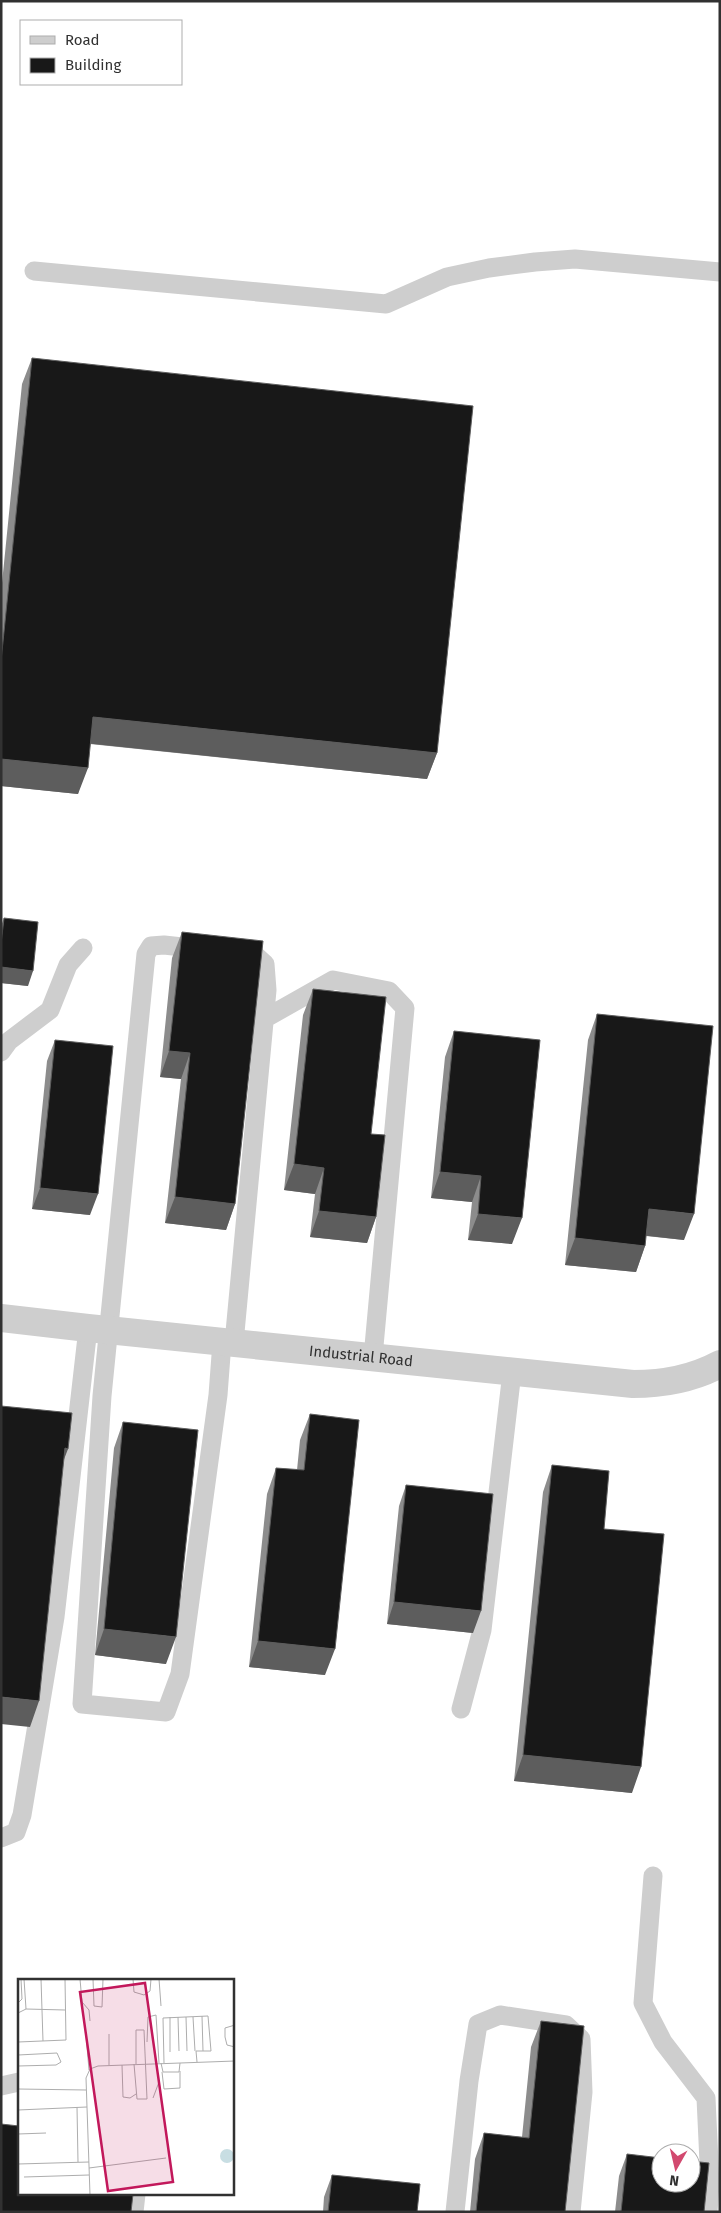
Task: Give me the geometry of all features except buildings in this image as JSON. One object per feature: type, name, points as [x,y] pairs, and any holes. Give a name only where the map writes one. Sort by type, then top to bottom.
[{"type":"street","name":"Industrial Road","points":[[1,1318],[99,1330],[633,1384],[656,1384],[685,1379],[720,1364]]},
{"type":"lane","points":[[34,271],[386,304],[447,277],[489,268],[534,262],[575,259],[720,272]]},
{"type":"lane","points":[[1,1838],[16,1832],[22,1815],[55,1617],[99,1330],[146,954],[151,946],[164,945],[254,954],[265,964],[267,990],[228,1343],[218,1395],[180,1674],[166,1712],[82,1704],[102,1396],[99,1330]]},
{"type":"lane","points":[[1,1052],[9,1041],[50,1010],[68,965],[83,948]]},
{"type":"lane","points":[[264,1019],[333,980],[388,991],[405,1008],[373,1357]]},
{"type":"lane","points":[[462,1709],[482,1630],[512,1372]]},
{"type":"lane","points":[[652,1876],[643,2003],[663,2042],[706,2098],[710,2184],[708,2212]]},
{"type":"lane","points":[[455,2212],[468,2080],[478,2024],[500,2015],[566,2026],[581,2039],[583,2092],[571,2212]]},
{"type":"lane","points":[[1,2086],[18,2082]]},
{"type":"lane","points":[[134,2212],[136,2196]]}]
